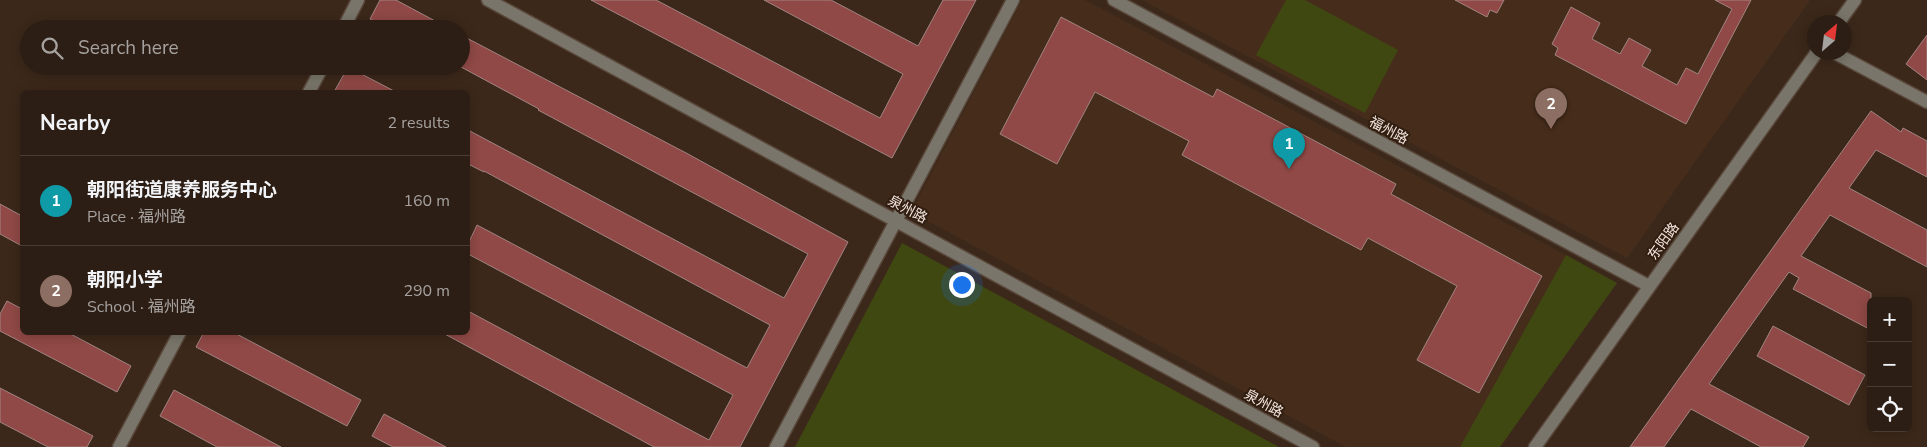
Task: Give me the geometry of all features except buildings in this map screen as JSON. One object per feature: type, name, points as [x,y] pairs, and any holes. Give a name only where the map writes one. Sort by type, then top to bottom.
[{"type":"street","points":[[348,20],[358,0]]},
{"type":"street","name":"泉州路","points":[[488,0],[1313,447]]},
{"type":"street","points":[[776,447],[1013,0]]},
{"type":"street","name":"福州路","points":[[1114,0],[1649,286]]},
{"type":"street","points":[[1843,15],[1855,0]]},
{"type":"street","name":"东阳路","points":[[1535,447],[1811,60]]},
{"type":"street","points":[[1849,60],[1927,102]]},
{"type":"street","points":[[309,90],[318,75]]},
{"type":"street","points":[[119,447],[178,335]]},
{"type":"shaded area","points":[[1022,0],[1085,0],[1566,255],[1460,447],[1346,447],[911,212]]},
{"type":"shaded area","points":[[1142,0],[1810,0],[1627,258]]},
{"type":"green space","points":[[1286,0],[1305,0],[1398,50],[1365,113],[1256,55]]},
{"type":"green space","points":[[902,243],[1279,447],[795,447]]},
{"type":"green space","points":[[1566,255],[1617,283],[1500,447],[1460,447]]},
{"type":"place","name":"朝阳小学","points":[[1551,129]]},
{"type":"place","name":"朝阳街道康养服务中心","points":[[1289,169]]}]
